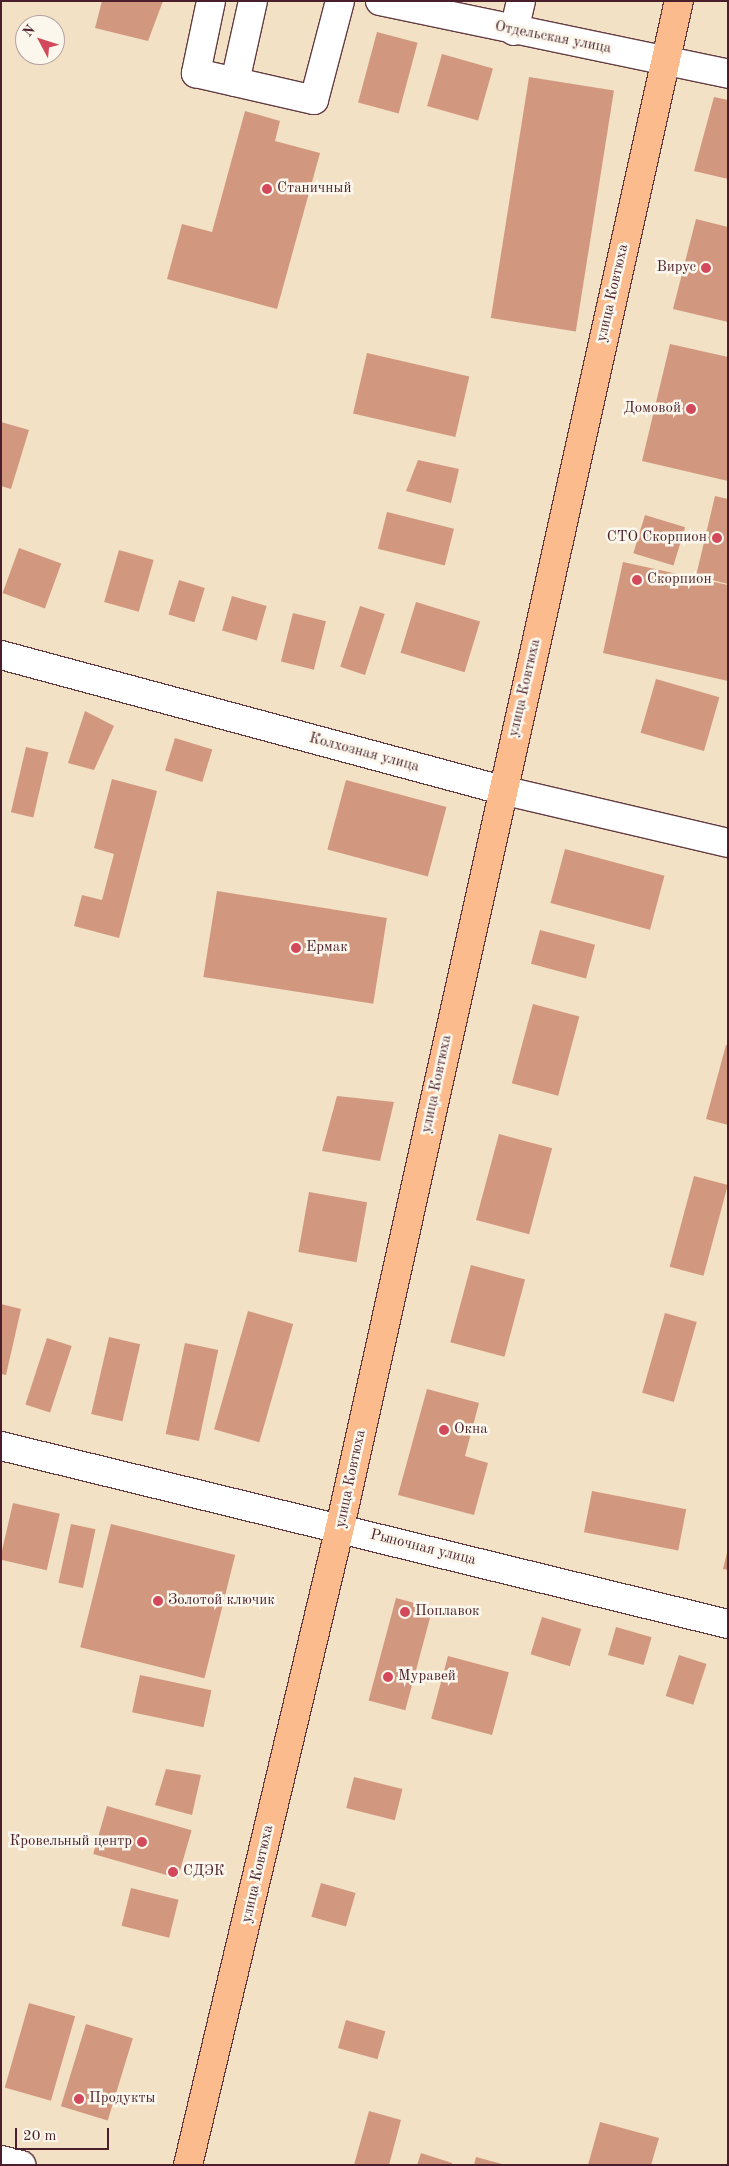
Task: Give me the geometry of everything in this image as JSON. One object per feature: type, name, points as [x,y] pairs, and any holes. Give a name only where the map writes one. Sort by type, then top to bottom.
[{"type":"main road","name":"улица Ковтюха","points":[[188,2165],[340,1527],[502,790],[679,1]]},
{"type":"street","points":[[211,1],[196,73],[314,100],[340,1]]},
{"type":"street","points":[[235,82],[253,1]]},
{"type":"street","name":"Отдельская улица","points":[[380,1],[514,31],[728,74]]},
{"type":"street","points":[[514,31],[521,1]]},
{"type":"street","name":"Колхозная улица","points":[[1,656],[502,790],[728,843]]},
{"type":"street","name":"Рыночная улица","points":[[1,1446],[340,1527],[728,1624]]},
{"type":"street","points":[[1,2160],[21,2165]]},
{"type":"building","points":[[102,1],[163,1],[148,41],[95,28]]},
{"type":"building","points":[[377,32],[418,43],[399,113],[358,103]]},
{"type":"building","points":[[442,54],[493,69],[478,121],[427,106]]},
{"type":"building","points":[[529,77],[614,90],[576,331],[491,318]]},
{"type":"building","points":[[714,97],[728,100],[728,179],[694,171]]},
{"type":"building","name":"Станичный","points":[[245,111],[280,121],[275,141],[320,153],[277,309],[167,279],[182,224],[212,232]]},
{"type":"building","name":"Вирус","points":[[696,219],[728,227],[728,322],[673,309]]},
{"type":"building","name":"Домовой","points":[[670,344],[728,357],[728,481],[642,461]]},
{"type":"building","points":[[367,353],[469,377],[455,437],[353,413]]},
{"type":"building","points":[[1,422],[29,430],[11,489],[1,486]]},
{"type":"building","points":[[418,460],[459,469],[451,503],[406,491]]},
{"type":"building","name":"СТО Скорпион","points":[[715,496],[728,499],[728,584],[696,576]]},
{"type":"building","points":[[387,512],[454,529],[445,566],[378,549]]},
{"type":"building","points":[[645,515],[685,527],[673,566],[633,553]]},
{"type":"building","points":[[19,548],[61,563],[45,608],[3,593]]},
{"type":"building","points":[[119,550],[154,560],[139,612],[104,602]]},
{"type":"building","points":[[623,562],[728,585],[728,681],[603,653]]},
{"type":"building","points":[[179,580],[205,588],[194,622],[168,614]]},
{"type":"building","points":[[232,596],[267,606],[257,641],[222,631]]},
{"type":"building","points":[[416,602],[480,622],[465,672],[401,653]]},
{"type":"building","points":[[360,606],[385,614],[365,675],[340,667]]},
{"type":"building","points":[[293,613],[326,621],[314,670],[281,662]]},
{"type":"building","points":[[656,679],[719,697],[704,751],[641,733]]},
{"type":"building","points":[[85,711],[114,726],[94,770],[68,763]]},
{"type":"building","points":[[175,738],[212,749],[202,782],[165,771]]},
{"type":"building","points":[[26,747],[48,752],[33,817],[11,812]]},
{"type":"building","points":[[112,779],[157,791],[119,938],[74,926],[82,895],[102,900],[114,854],[94,848]]},
{"type":"building","points":[[346,780],[446,807],[428,876],[327,850]]},
{"type":"building","points":[[565,849],[664,876],[650,930],[551,903]]},
{"type":"building","name":"Ермак","points":[[217,891],[387,918],[373,1004],[203,977]]},
{"type":"building","points":[[540,930],[595,945],[586,979],[531,964]]},
{"type":"building","points":[[533,1004],[579,1016],[558,1096],[512,1083]]},
{"type":"building","points":[[726,1045],[728,1045],[728,1125],[706,1119]]},
{"type":"building","points":[[337,1096],[394,1102],[380,1161],[322,1151]]},
{"type":"building","points":[[499,1134],[552,1148],[529,1234],[476,1220]]},
{"type":"building","points":[[694,1176],[728,1185],[703,1276],[670,1267]]},
{"type":"building","points":[[309,1192],[367,1202],[357,1262],[298,1252]]},
{"type":"building","points":[[471,1265],[525,1279],[504,1357],[450,1342]]},
{"type":"building","points":[[1,1304],[21,1309],[6,1375],[1,1374]]},
{"type":"building","points":[[248,1311],[293,1324],[259,1442],[214,1429]]},
{"type":"building","points":[[665,1313],[697,1322],[674,1402],[642,1393]]},
{"type":"building","points":[[109,1337],[140,1344],[122,1421],[91,1414]]},
{"type":"building","points":[[47,1338],[72,1346],[50,1413],[25,1405]]},
{"type":"building","points":[[185,1343],[218,1350],[199,1441],[166,1434]]},
{"type":"building","name":"Окна","points":[[427,1389],[479,1403],[465,1456],[488,1463],[474,1515],[398,1495]]},
{"type":"building","points":[[592,1491],[686,1509],[678,1551],[584,1532]]},
{"type":"building","points":[[13,1503],[60,1514],[47,1570],[1,1560]]},
{"type":"building","points":[[71,1524],[95,1529],[83,1588],[59,1583]]},
{"type":"building","name":"Золотой ключик","points":[[111,1524],[235,1555],[204,1678],[80,1647]]},
{"type":"building","points":[[728,1553],[728,1570],[723,1569]]},
{"type":"building","points":[[396,1598],[433,1608],[405,1710],[369,1700]]},
{"type":"building","points":[[542,1617],[581,1629],[570,1666],[531,1654]]},
{"type":"building","points":[[616,1627],[652,1637],[644,1665],[608,1655]]},
{"type":"building","points":[[679,1655],[707,1664],[693,1705],[666,1696]]},
{"type":"building","points":[[448,1656],[509,1672],[492,1735],[431,1719]]},
{"type":"building","points":[[140,1675],[211,1690],[204,1727],[132,1712]]},
{"type":"building","points":[[166,1769],[201,1775],[192,1815],[155,1805]]},
{"type":"building","points":[[354,1777],[403,1789],[395,1820],[346,1808]]},
{"type":"building","name":"Кровельный центр","points":[[107,1806],[192,1830],[178,1878],[93,1854]]},
{"type":"building","points":[[321,1883],[356,1893],[346,1927],[311,1917]]},
{"type":"building","points":[[131,1888],[179,1900],[169,1938],[122,1926]]},
{"type":"building","points":[[29,2003],[75,2016],[51,2101],[5,2088]]},
{"type":"building","points":[[346,2020],[385,2031],[377,2059],[338,2048]]},
{"type":"building","points":[[86,2024],[133,2038],[108,2121],[61,2106]]},
{"type":"building","points":[[369,2111],[401,2120],[389,2165],[354,2165]]},
{"type":"building","points":[[600,2122],[659,2138],[651,2165],[588,2165]]},
{"type":"building","points":[[421,2153],[452,2163],[452,2165],[417,2165]]},
{"type":"building","points":[[476,2157],[502,2164],[502,2165],[474,2165]]},
{"type":"place","name":"Станичный","points":[[267,189]]},
{"type":"place","name":"Вирус","points":[[706,268]]},
{"type":"place","name":"Домовой","points":[[691,409]]},
{"type":"place","name":"СТО Скорпион","points":[[717,538]]},
{"type":"place","name":"Скорпион","points":[[637,580]]},
{"type":"place","name":"Ермак","points":[[296,948]]},
{"type":"place","name":"Окна","points":[[444,1430]]},
{"type":"place","name":"Золотой ключик","points":[[158,1601]]},
{"type":"place","name":"Поплавок","points":[[405,1612]]},
{"type":"place","name":"Муравей","points":[[388,1677]]},
{"type":"place","name":"Кровельный центр","points":[[142,1842]]},
{"type":"place","name":"СДЭК","points":[[173,1872]]},
{"type":"place","name":"Продукты","points":[[79,2099]]}]
